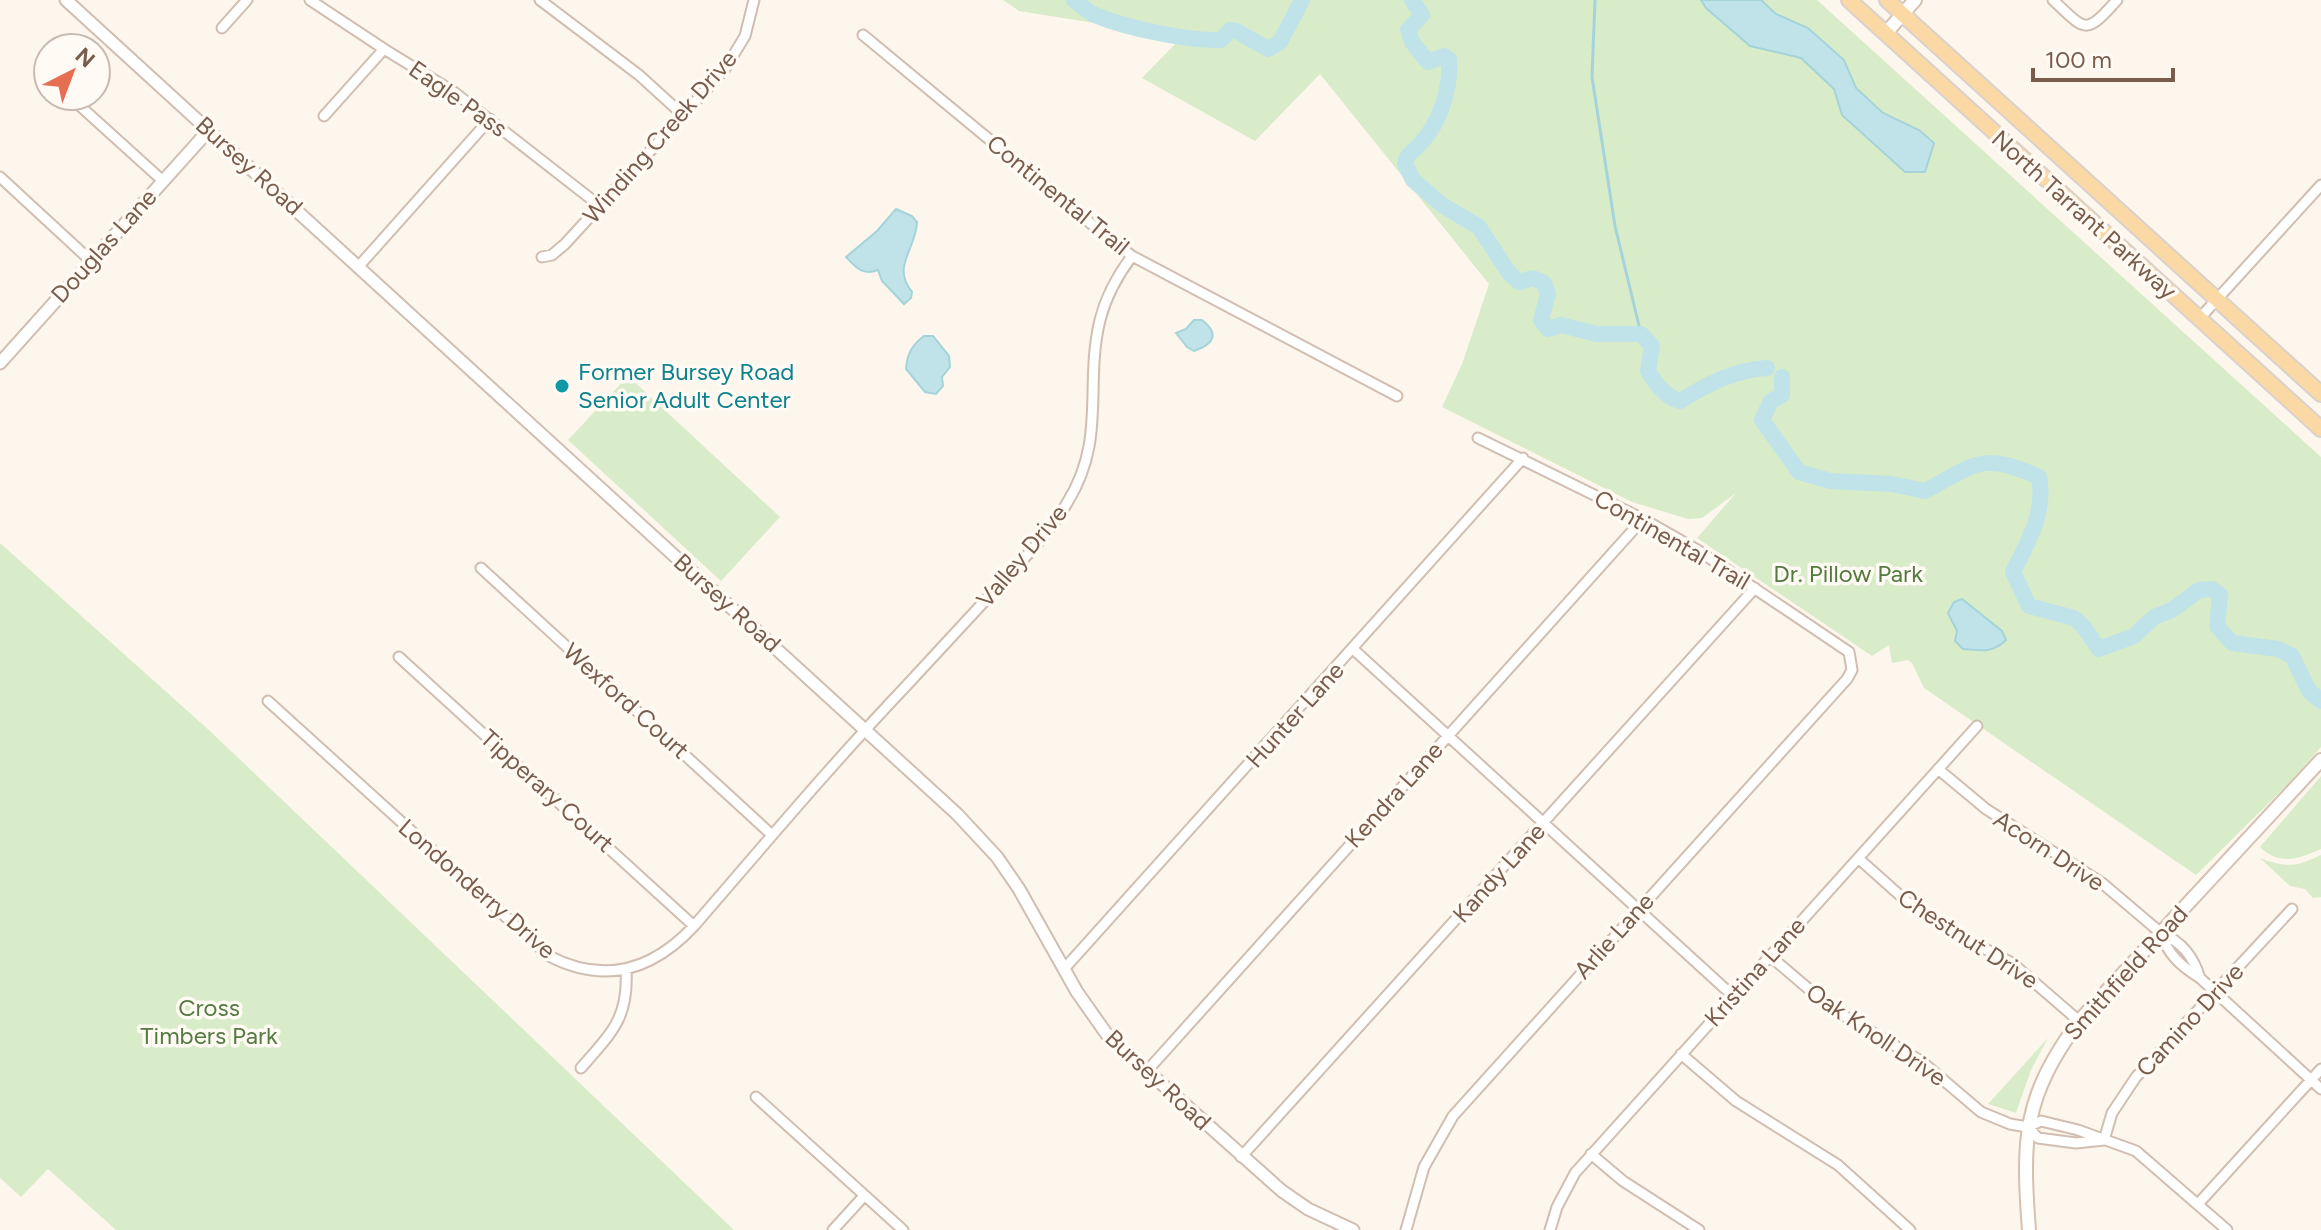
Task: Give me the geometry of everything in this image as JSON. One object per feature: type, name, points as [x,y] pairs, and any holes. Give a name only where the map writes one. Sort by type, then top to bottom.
[{"type":"main road","name":"North Tarrant Parkway","points":[[1849,0],[2321,429]]},
{"type":"main road","name":"North Tarrant Parkway","points":[[1887,0],[2321,394]]},
{"type":"main road","points":[[1886,33],[1915,0]]},
{"type":"main road","points":[[2054,189],[2073,168]]},
{"type":"main road","name":"Smithfield Road","points":[[2029,1230],[2025,1167],[2028,1127],[2048,1066],[2079,1021],[2321,760]]},
{"type":"street","name":"Bursey Road","points":[[66,0],[957,814],[997,857],[1034,911],[1090,1013],[1108,1036],[1241,1157],[1308,1209],[1353,1230]]},
{"type":"street","points":[[222,28],[247,0]]},
{"type":"street","name":"Eagle Pass","points":[[310,0],[454,92],[600,206]]},
{"type":"street","points":[[540,0],[639,75],[683,115]]},
{"type":"street","name":"Winding Creek Drive","points":[[542,257],[552,255],[565,244],[738,51],[750,24],[754,0]]},
{"type":"street","points":[[2053,0],[2083,25],[2097,23],[2117,0]]},
{"type":"street","name":"Continental Trail","points":[[863,35],[1132,256],[1397,396]]},
{"type":"street","points":[[324,116],[384,49]]},
{"type":"street","points":[[87,112],[163,181]]},
{"type":"street","points":[[359,266],[490,119]]},
{"type":"street","name":"Douglas Lane","points":[[0,363],[209,130]]},
{"type":"street","points":[[0,177],[91,261]]},
{"type":"street","points":[[2199,319],[2321,185]]},
{"type":"street","name":"Valley Drive","points":[[865,730],[1041,539],[1069,501],[1082,473],[1092,436],[1099,323],[1112,287],[1132,256]]},
{"type":"street","name":"Continental Trail","points":[[1478,438],[1643,519],[1699,551],[1849,652],[1853,662]]},
{"type":"street","name":"Hunter Lane","points":[[1064,969],[1523,458]]},
{"type":"street","name":"Kendra Lane","points":[[1146,1072],[1643,519]]},
{"type":"street","name":"Wexford Court","points":[[481,568],[772,835]]},
{"type":"street","name":"Kandy Lane","points":[[1241,1157],[1755,588]]},
{"type":"street","points":[[1353,649],[1733,996]]},
{"type":"street","name":"Tipperary Court","points":[[399,657],[694,926]]},
{"type":"street","name":"Arlie Lane","points":[[1406,1230],[1424,1167],[1453,1116],[1847,679],[1853,662]]},
{"type":"street","name":"Londonderry Drive","points":[[268,701],[536,947],[563,964],[606,971],[626,969],[659,957],[694,926],[865,730]]},
{"type":"street","name":"Kristina Lane","points":[[1550,1230],[1565,1191],[1591,1154],[1977,726]]},
{"type":"street","name":"Acorn Drive","points":[[1938,769],[1986,809],[2102,883],[2161,933],[2167,951],[2321,1089]]},
{"type":"street","name":"Chestnut Drive","points":[[1858,858],[1913,907],[1943,927],[2012,963],[2079,1021]]},
{"type":"street","name":"Camino Drive","points":[[2104,1140],[2112,1113],[2123,1095],[2292,909]]},
{"type":"street","name":"Oak Knoll Drive","points":[[1770,956],[1822,1002],[1921,1061],[1981,1112],[2010,1124],[2028,1127],[2041,1121],[2078,1130],[2136,1151],[2227,1230]]},
{"type":"street","points":[[581,1068],[626,1006],[626,969]]},
{"type":"street","points":[[1681,1054],[1736,1101],[1838,1165],[1910,1230]]},
{"type":"street","points":[[2198,1204],[2321,1069]]},
{"type":"street","points":[[756,1097],[903,1230]]},
{"type":"street","name":"Oak Knoll Drive","points":[[2028,1127],[2038,1138],[2076,1143],[2104,1140]]},
{"type":"street","points":[[1591,1154],[1623,1181],[1699,1230]]},
{"type":"street","points":[[833,1230],[864,1196]]},
{"type":"green space","name":"Dr. Pillow Park","points":[[1003,0],[1817,0],[2321,457],[2321,747],[2196,875],[1924,688],[1912,663],[1908,660],[1892,663],[1889,645],[1872,656],[1697,538],[1736,493],[1702,518],[1688,519],[1632,502],[1442,407],[1462,364],[1489,284],[1320,74],[1255,141],[1142,78],[1182,37],[1019,11]]},
{"type":"green space","points":[[628,376],[780,517],[721,581],[568,440]]},
{"type":"green space","name":"Cross Timbers Park","points":[[0,543],[211,732],[734,1230],[116,1230],[48,1169],[21,1197],[0,1178]]},
{"type":"green space","points":[[2321,776],[2321,849],[2289,859],[2267,853],[2260,847]]},
{"type":"green space","points":[[2321,855],[2321,897],[2313,898],[2305,889],[2290,886],[2260,858],[2291,865]]},
{"type":"green space","points":[[2048,1038],[2031,1070],[2016,1113],[1988,1104]]},
{"type":"water","points":[[1701,0],[1761,0],[1776,14],[1808,28],[1844,60],[1856,88],[1883,113],[1919,130],[1934,143],[1925,172],[1905,172],[1842,115],[1834,89],[1801,58],[1750,46],[1706,8]]},
{"type":"water","points":[[896,209],[912,216],[917,222],[904,266],[906,283],[912,292],[911,298],[904,304],[882,281],[878,270],[864,271],[846,257],[877,231]]},
{"type":"water","points":[[1194,320],[1202,320],[1213,334],[1210,342],[1194,351],[1176,333],[1186,329]]},
{"type":"water","points":[[924,336],[933,336],[949,356],[950,367],[942,377],[943,386],[936,394],[925,392],[906,369],[911,350]]},
{"type":"water","points":[[1962,599],[2002,631],[2006,640],[1991,649],[1963,649],[1955,641],[1957,631],[1948,613],[1954,602]]},
{"type":"waterway","points":[[1074,0],[1095,15],[1140,29],[1221,40],[1230,30],[1268,49],[1280,42],[1302,0]]},
{"type":"waterway","points":[[1412,0],[1422,15],[1408,30],[1412,42],[1428,62],[1444,56],[1449,59],[1449,70],[1439,115],[1405,163],[1413,180],[1442,205],[1479,227],[1509,273],[1519,282],[1533,278],[1544,283],[1548,294],[1541,320],[1548,329],[1561,325],[1597,334],[1641,334],[1652,346],[1648,371],[1665,393],[1680,401],[1722,379],[1767,368]]},
{"type":"waterway","points":[[1595,0],[1592,77],[1615,226],[1641,334]]},
{"type":"waterway","points":[[1782,377],[1782,395],[1771,401],[1762,420],[1799,472],[1830,481],[1892,484],[1925,491],[1980,464],[2004,464],[2039,477],[2038,515],[2013,572],[2029,606],[2074,618],[2099,649],[2134,636],[2154,617],[2172,610],[2199,590],[2212,589],[2220,595],[2217,626],[2232,643],[2278,649],[2292,656],[2309,691],[2321,701]]},
{"type":"place","name":"Former Bursey Road Senior Adult Center","points":[[562,386]]}]
